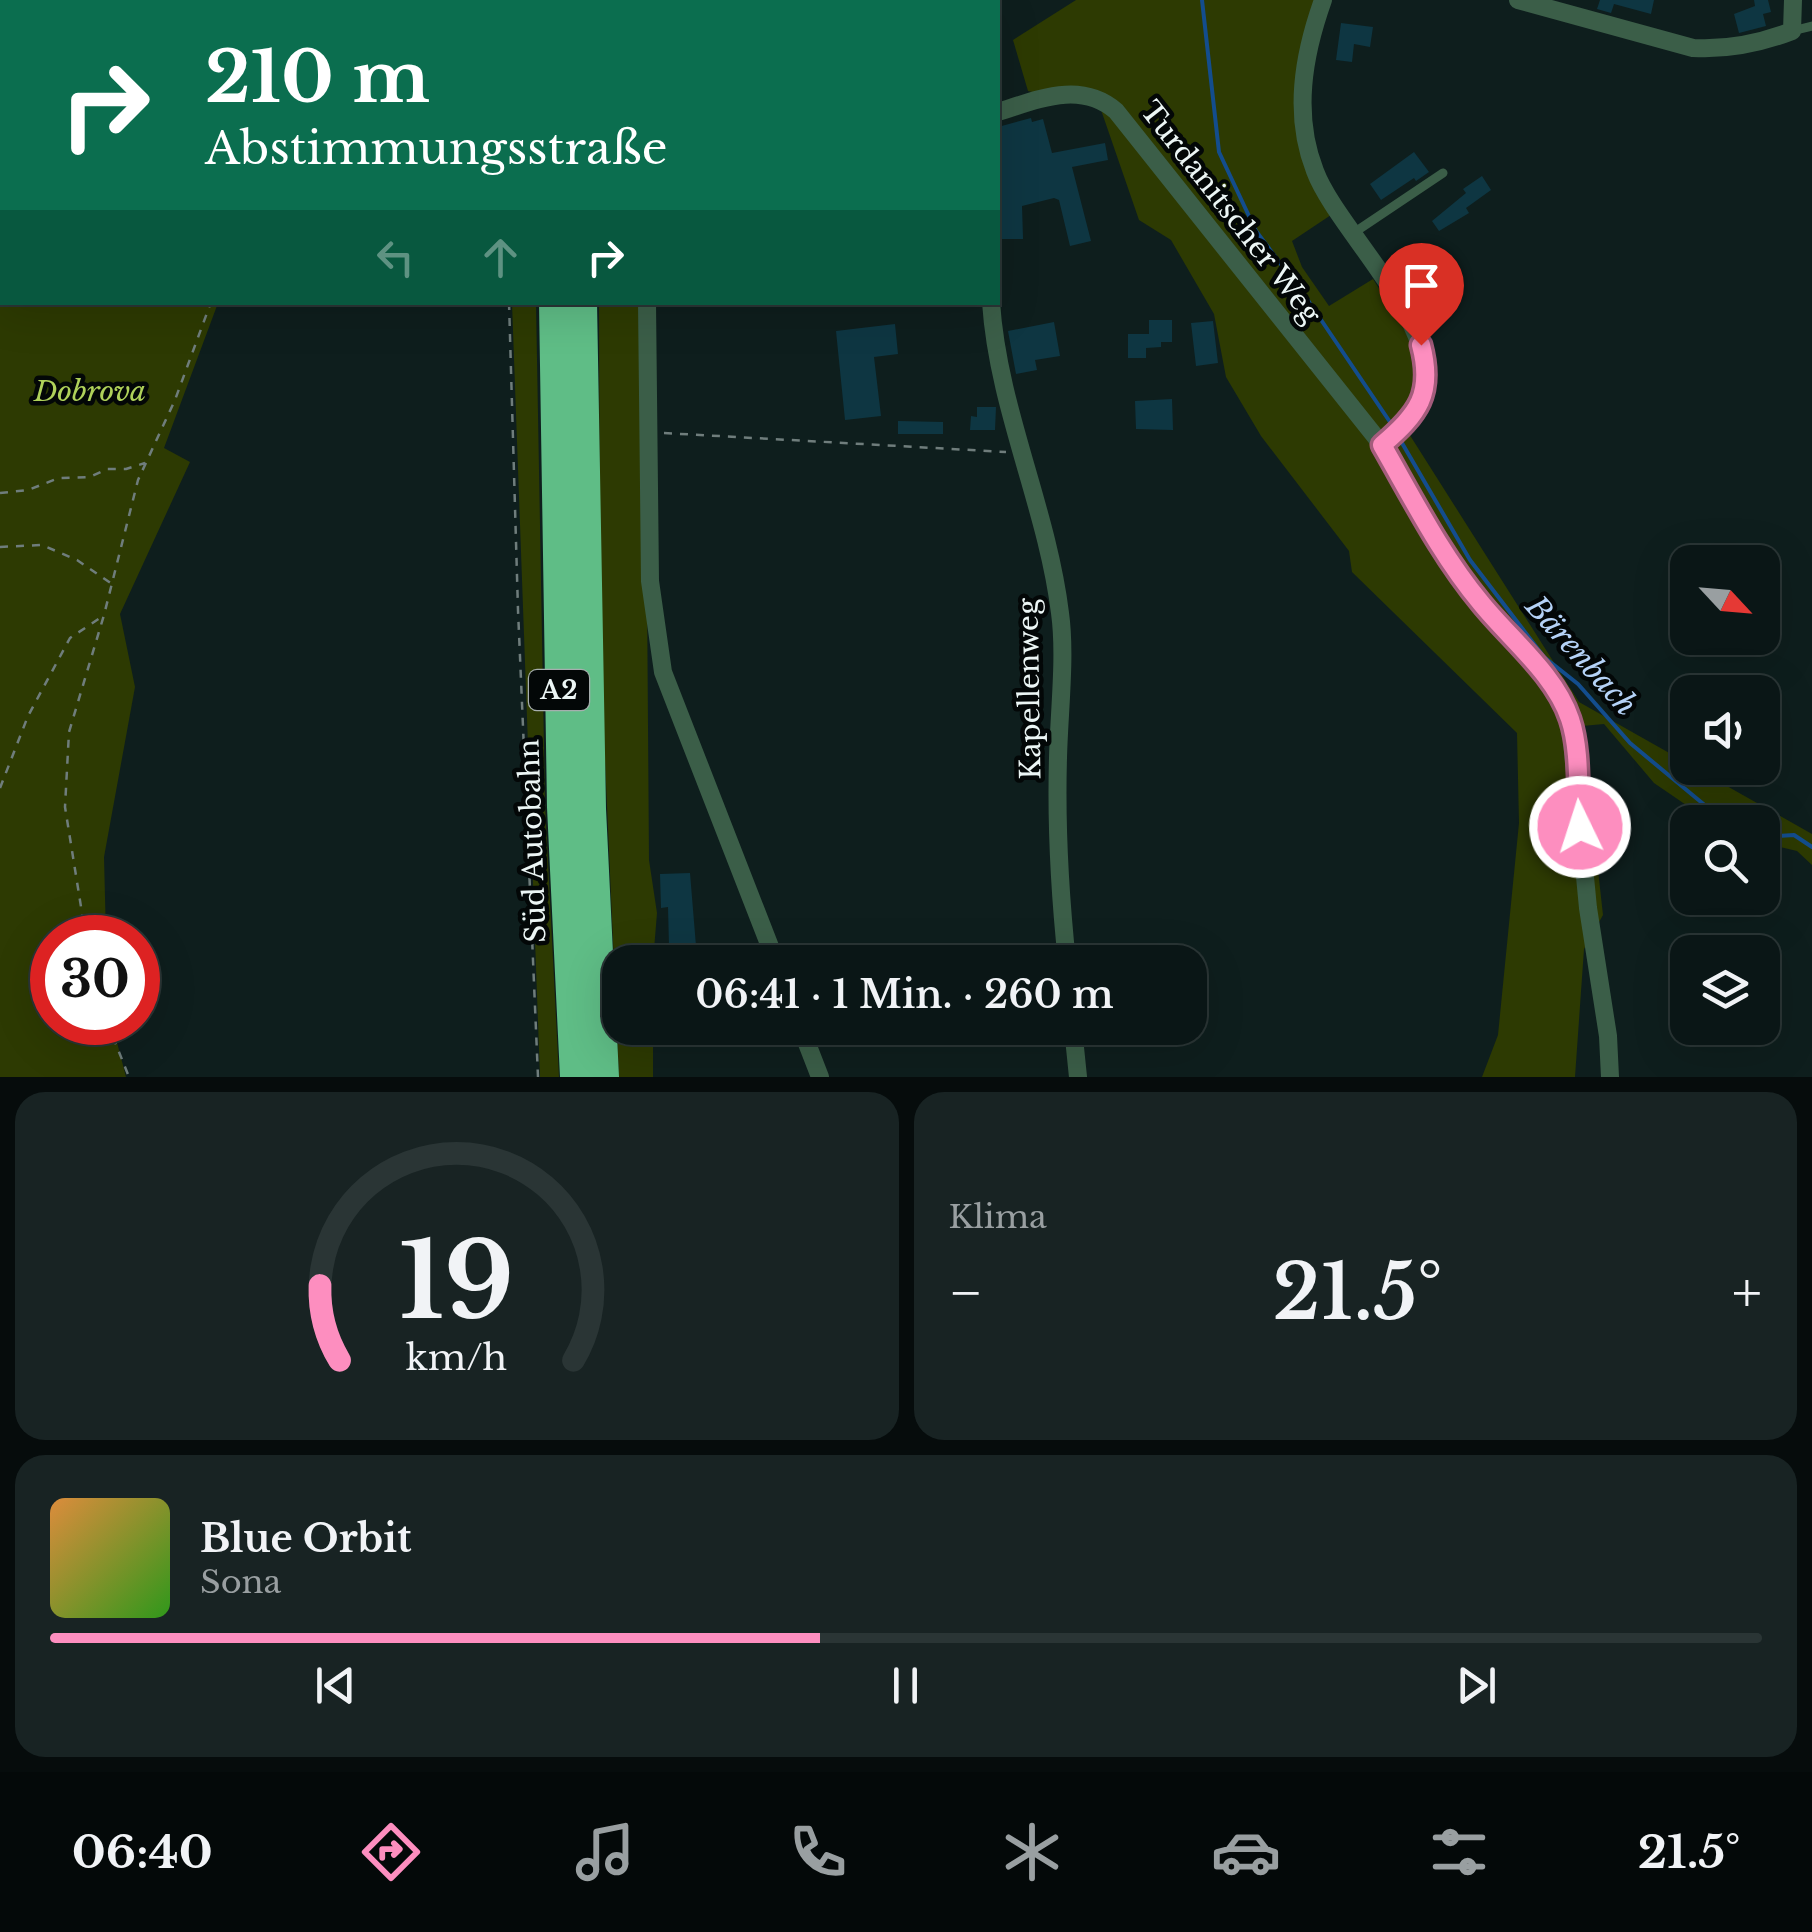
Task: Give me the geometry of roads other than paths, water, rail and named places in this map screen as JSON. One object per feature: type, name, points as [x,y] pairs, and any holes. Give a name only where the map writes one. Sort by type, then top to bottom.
[{"type":"highway","name":"Süd Autobahn","points":[[554,305],[562,807],[576,1077]]},
{"type":"highway","name":"A2","points":[[582,305],[591,809],[604,1077]]},
{"type":"street","points":[[1323,0],[1305,67],[1305,137],[1316,174],[1409,318],[1426,365],[1420,403],[1412,419],[1382,445]]},
{"type":"street","points":[[1518,0],[1693,48],[1730,47],[1792,31],[1793,0]]},
{"type":"street","name":"Turdanitscher Weg","points":[[1000,111],[1056,94],[1078,93],[1106,102],[1116,111],[1382,445],[1443,551],[1480,602],[1553,688],[1570,720],[1582,855],[1608,1036],[1610,1077]]},
{"type":"street","points":[[646,305],[650,581],[664,672],[769,945]]},
{"type":"street","name":"Kapellenweg","points":[[992,305],[994,350],[1046,531],[1061,617],[1058,768],[1060,900],[1065,945]]},
{"type":"street","points":[[808,1045],[820,1077]]},
{"type":"street","points":[[1075,1045],[1078,1077]]},
{"type":"lane","points":[[1792,31],[1812,26]]},
{"type":"lane","points":[[1352,234],[1443,173]]},
{"type":"waterway","name":"Bärenbach","points":[[1202,0],[1219,152],[1256,231],[1390,422]]},
{"type":"waterway","name":"Bärenbach","points":[[1402,443],[1470,560],[1544,657],[1578,684],[1630,743],[1705,805]]},
{"type":"waterway","name":"Bärenbach","points":[[1780,836],[1794,835],[1812,847]]},
{"type":"park label","name":"Dobrova","points":[[90,391]]}]
